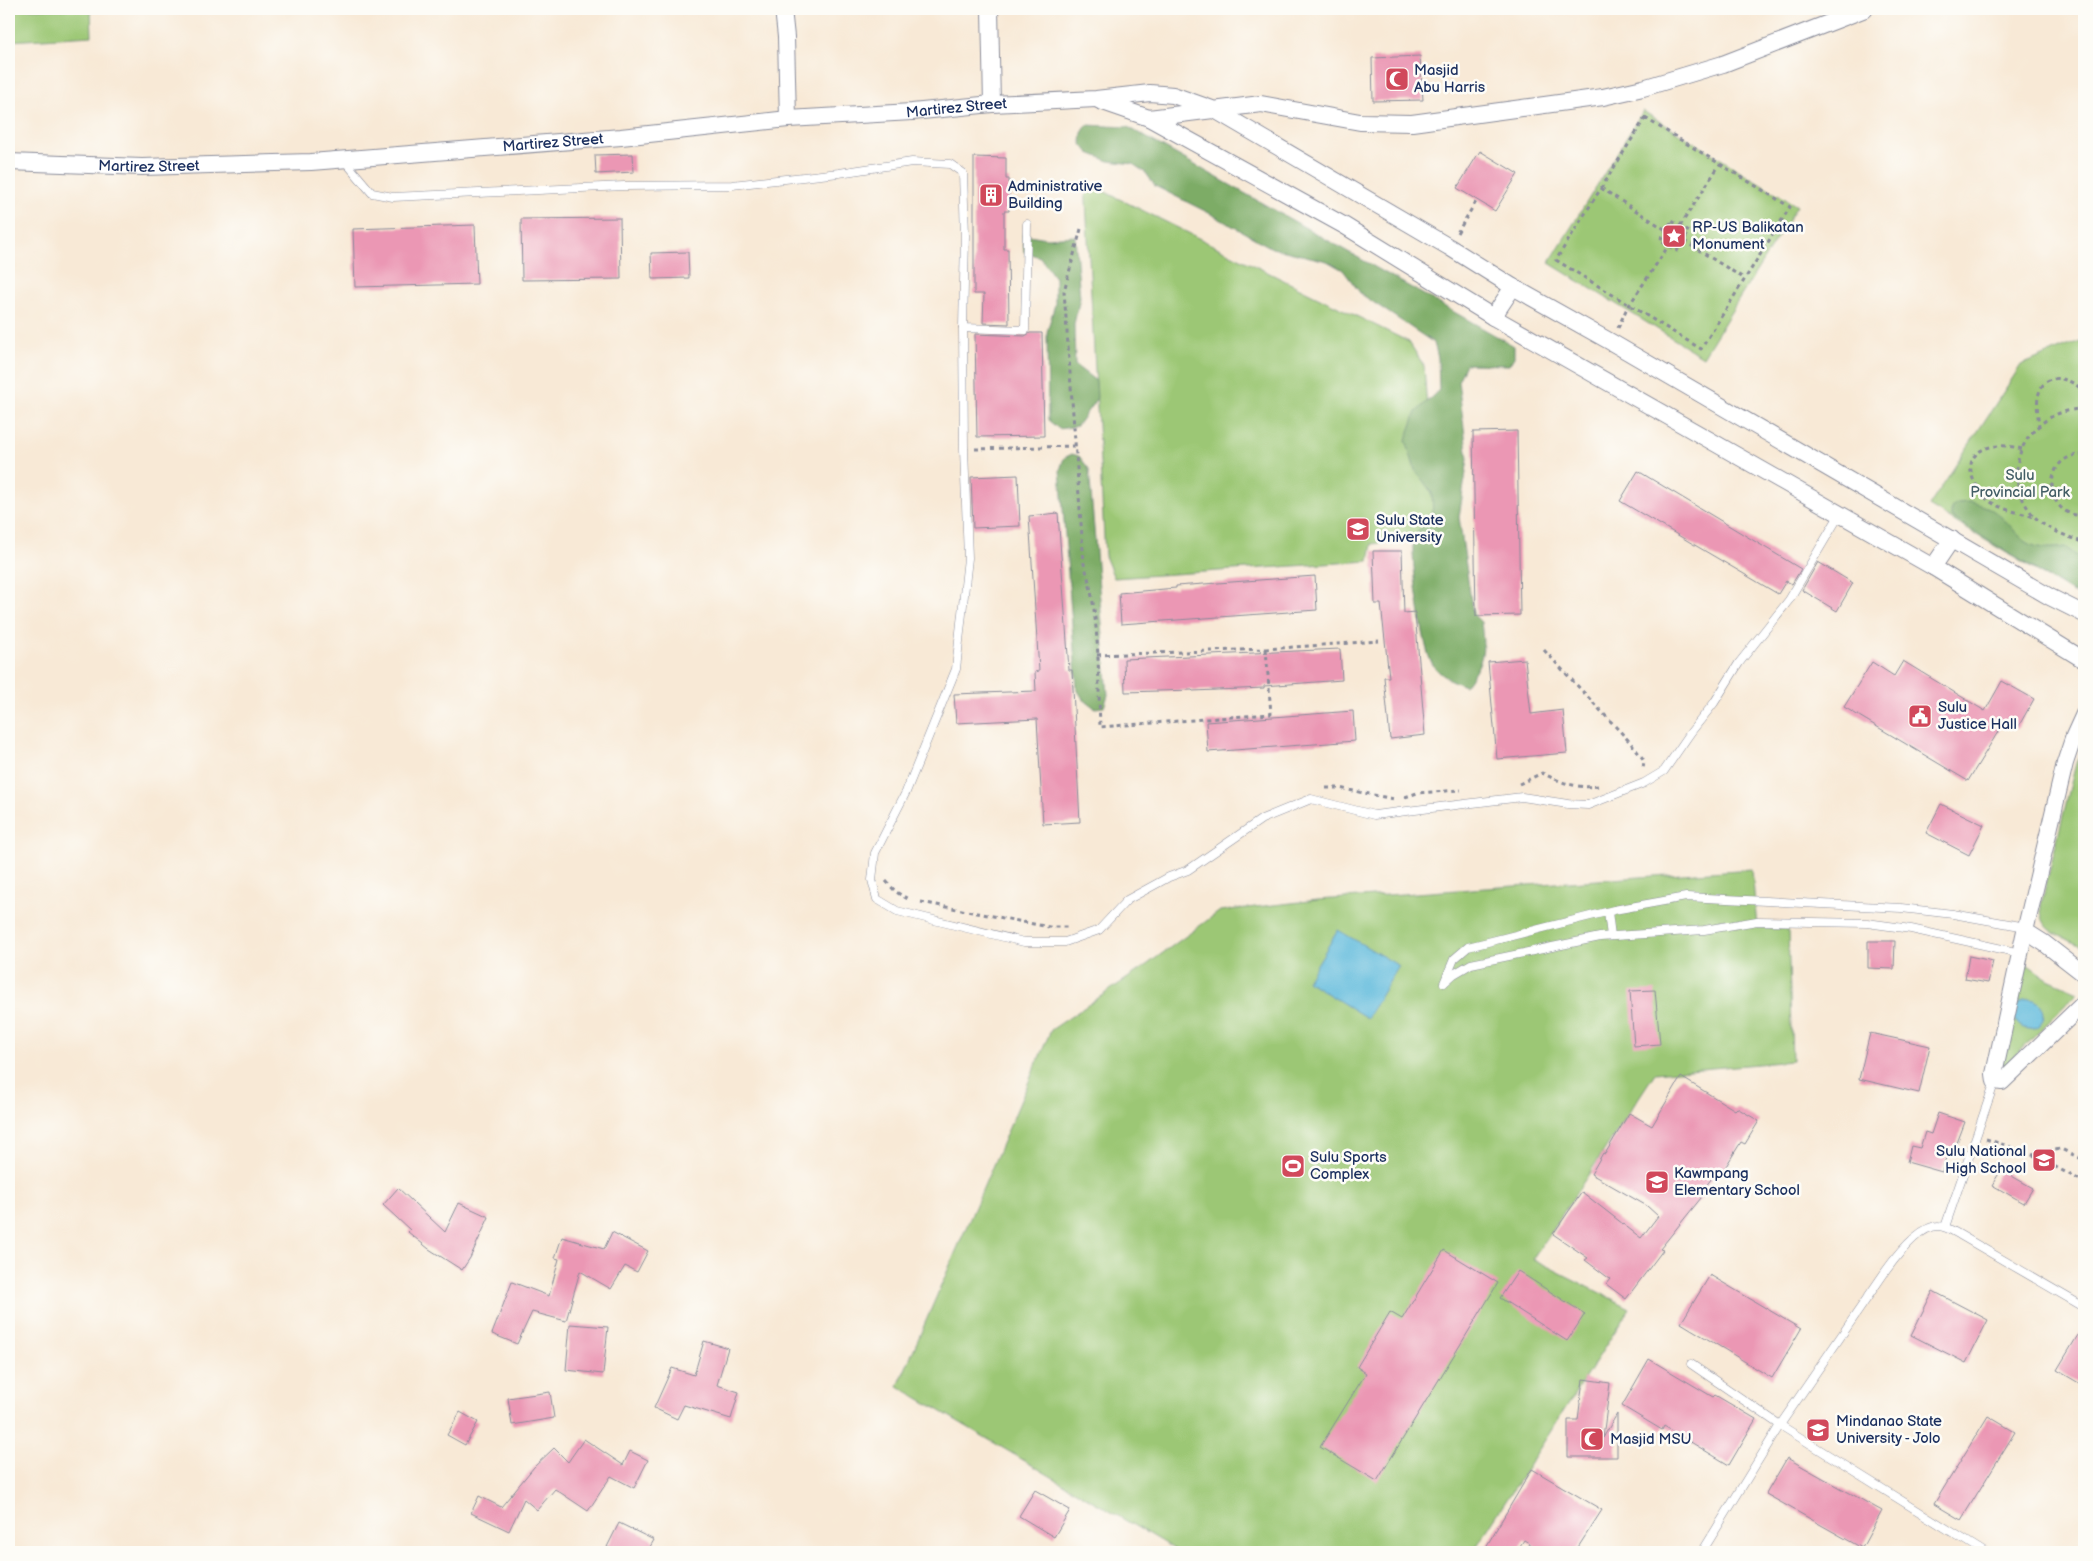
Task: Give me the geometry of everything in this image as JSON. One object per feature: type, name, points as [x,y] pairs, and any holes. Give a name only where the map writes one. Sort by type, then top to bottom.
[{"type":"street","points":[[783,9],[786,37],[788,119]]},
{"type":"street","points":[[990,9],[992,104]]},
{"type":"street","points":[[1149,118],[1261,104],[1360,122],[1412,123],[1603,97],[1643,88],[1723,64],[1864,9]]},
{"type":"street","name":"Martirez Street","points":[[9,162],[142,167],[311,162],[621,137],[788,119],[1158,94],[1179,97],[1215,110],[1449,247],[1513,287],[2050,597],[2084,614]]},
{"type":"street","points":[[1096,99],[1149,118],[1345,226],[1493,317],[1933,567],[2084,660]]},
{"type":"street","points":[[1493,317],[1513,287]]},
{"type":"street","points":[[1933,567],[1952,539]]},
{"type":"street","points":[[2084,714],[2065,763],[2020,953],[1994,1074],[1995,1081],[2002,1082],[2084,1003]]},
{"type":"street","points":[[2026,929],[2084,974]]},
{"type":"lane","points":[[342,159],[372,193],[392,197],[624,186],[732,185],[839,173],[912,162],[950,164],[963,173],[965,236],[963,328],[964,449],[968,558],[956,668],[906,792],[875,853],[872,880],[877,899],[897,911],[1024,942],[1065,942],[1099,930],[1127,900],[1188,870],[1262,819],[1311,799],[1374,815],[1522,797],[1568,804],[1588,804],[1644,783],[1664,771],[1714,703],[1739,663],[1789,600],[1840,514]]},
{"type":"lane","points":[[963,328],[1025,330],[1027,224]]},
{"type":"lane","points":[[2020,953],[1911,929],[1867,923],[1757,921],[1704,930],[1600,937],[1471,964],[1454,974],[1444,983],[1454,959],[1468,947],[1608,912],[1686,897],[1901,908],[1953,914],[2026,929]]},
{"type":"lane","points":[[1608,912],[1611,936]]},
{"type":"lane","points":[[1945,1227],[1995,1081]]},
{"type":"lane","points":[[1702,1552],[1780,1425],[1895,1258],[1924,1230],[1934,1226],[1945,1227],[2084,1307]]},
{"type":"lane","points":[[1691,1364],[1780,1425],[1984,1552]]},
{"type":"path","points":[[1645,118],[1720,164],[1790,207],[1701,349],[1556,260],[1645,118]]},
{"type":"path","points":[[1680,226],[1720,164]]},
{"type":"path","points":[[1601,188],[1666,230]]},
{"type":"path","points":[[1449,247],[1477,200]]},
{"type":"path","points":[[1672,221],[1689,232],[1678,251],[1660,240],[1666,230],[1672,221]]},
{"type":"path","points":[[1082,229],[1064,291],[1084,564],[1090,583],[1097,655],[1100,727],[1271,714],[1266,649]]},
{"type":"path","points":[[1684,241],[1745,279]]},
{"type":"path","points":[[1611,342],[1630,305],[1669,245]]},
{"type":"path","points":[[2039,428],[2038,398],[2042,386],[2050,380],[2060,378],[2071,381],[2084,392]]},
{"type":"path","points":[[2084,408],[2067,410],[2050,418],[2030,436],[2018,456],[2017,478],[2022,500],[2035,517],[2052,529],[2084,543]]},
{"type":"path","points":[[2022,449],[1997,445],[1984,448],[1975,455],[1971,465],[1972,478],[1985,498],[2002,507],[2035,517]]},
{"type":"path","points":[[964,449],[1074,446]]},
{"type":"path","points":[[2084,455],[2071,456],[2062,462],[2055,471],[2052,480],[2052,491],[2056,501],[2063,509],[2071,514],[2084,515]]},
{"type":"path","points":[[1097,655],[1266,649],[1379,641]]},
{"type":"path","points":[[1976,1136],[2032,1154],[2084,1182]]},
{"type":"path","points":[[2032,1154],[2061,1149],[2084,1160]]},
{"type":"green space","points":[[9,9],[91,9],[92,36],[9,41]]},
{"type":"green space","points":[[1643,111],[1797,206],[1703,357],[1549,263]]},
{"type":"green space","points":[[1087,125],[1128,127],[1514,346],[1514,357],[1509,365],[1466,364],[1458,381],[1468,459],[1459,517],[1473,614],[1481,622],[1483,642],[1482,656],[1476,670],[1465,686],[1440,673],[1430,659],[1424,636],[1413,560],[1415,534],[1433,518],[1432,493],[1415,470],[1406,440],[1416,412],[1439,390],[1438,358],[1434,343],[1361,294],[1343,270],[1327,261],[1272,248],[1155,186],[1146,173],[1133,164],[1109,161],[1089,153],[1081,143],[1082,133]]},
{"type":"green space","points":[[1085,182],[1409,342],[1424,366],[1436,536],[1372,544],[1369,561],[1114,578],[1105,556]]},
{"type":"green space","points":[[1023,234],[1047,238],[1075,236],[1080,298],[1074,324],[1075,365],[1096,381],[1097,398],[1077,426],[1059,429],[1048,420],[1047,332],[1055,304],[1055,278],[1040,257],[1024,252]]},
{"type":"green space","name":"Sulu Provincial Park","points":[[2080,341],[2084,343],[2084,600],[1929,506],[2021,365]]},
{"type":"green space","points":[[1072,454],[1079,456],[1089,469],[1108,695],[1104,707],[1095,708],[1083,699],[1077,689],[1060,470],[1064,458]]},
{"type":"green space","points":[[1970,502],[1989,508],[2028,543],[2037,547],[2065,547],[2084,561],[2084,600],[1951,517],[1951,508],[1957,503]]},
{"type":"green space","points":[[2084,742],[2084,947],[2048,928],[2041,914],[2041,905],[2076,763]]},
{"type":"green space","name":"Sulu Sports Complex","points":[[1752,869],[1757,927],[1788,929],[1792,1061],[1655,1073],[1533,1259],[1630,1308],[1473,1552],[1179,1552],[898,1386],[1051,1030],[1141,969],[1220,911],[1318,900]]},
{"type":"green space","points":[[2021,960],[2048,979],[2078,992],[1997,1075]]},
{"type":"water","points":[[1338,930],[1399,966],[1367,1018],[1307,981]]},
{"type":"water","points":[[2029,999],[2040,1003],[2044,1014],[2040,1025],[2029,1029],[2018,1025],[2014,1014],[2018,1003]]},
{"type":"building","name":"Masjid Abu Harris","points":[[1420,56],[1423,100],[1373,101],[1372,58]]},
{"type":"building","points":[[1480,151],[1518,174],[1495,211],[1457,188]]},
{"type":"building","points":[[633,154],[634,172],[596,174],[595,155]]},
{"type":"building","points":[[974,157],[1006,158],[1006,179],[1009,179],[1009,211],[1004,211],[1004,249],[1008,249],[1009,324],[983,323],[984,294],[974,294]]},
{"type":"building","points":[[620,218],[621,279],[522,280],[521,219]]},
{"type":"building","points":[[475,225],[477,284],[355,287],[353,229]]},
{"type":"building","points":[[688,252],[689,278],[652,279],[651,253]]},
{"type":"building","points":[[1030,333],[1042,333],[1044,436],[977,437],[975,334],[1025,336]]},
{"type":"building","points":[[1517,431],[1520,615],[1476,616],[1473,432]]},
{"type":"building","points":[[1638,471],[1801,569],[1792,584],[1786,581],[1778,594],[1620,501]]},
{"type":"building","points":[[1018,475],[1020,526],[973,528],[971,477]]},
{"type":"building","points":[[1058,513],[1069,670],[1072,670],[1080,822],[1043,824],[1037,719],[956,723],[954,694],[1036,691],[1035,672],[1039,671],[1029,516]]},
{"type":"building","points":[[1373,551],[1402,551],[1404,613],[1415,612],[1425,735],[1390,739],[1384,677],[1389,677],[1381,604],[1375,604]]},
{"type":"building","points":[[1818,562],[1853,583],[1837,611],[1802,590]]},
{"type":"building","points":[[1315,576],[1317,610],[1121,624],[1119,593],[1176,588],[1176,586]]},
{"type":"building","points":[[1340,649],[1342,680],[1264,686],[1264,688],[1125,692],[1124,659]]},
{"type":"building","points":[[1525,659],[1531,714],[1563,710],[1567,753],[1497,759],[1488,662]]},
{"type":"building","name":"Sulu Justice Hall","points":[[1903,661],[1985,711],[2002,681],[2034,699],[2017,729],[2004,722],[1968,781],[1844,707],[1872,662],[1894,676]]},
{"type":"building","points":[[1353,711],[1355,741],[1208,752],[1206,722]]},
{"type":"building","points":[[1941,804],[1984,825],[1969,855],[1926,833]]},
{"type":"building","points":[[1868,941],[1895,941],[1894,969],[1868,968]]},
{"type":"building","points":[[1969,956],[1993,961],[1988,983],[1965,979]]},
{"type":"building","points":[[1655,990],[1660,1044],[1634,1046],[1630,991]]},
{"type":"building","points":[[1870,1033],[1930,1046],[1919,1093],[1859,1079]]},
{"type":"building","points":[[1681,1077],[1735,1110],[1737,1108],[1759,1121],[1745,1144],[1741,1142],[1723,1171],[1719,1169],[1702,1191],[1705,1193],[1660,1249],[1663,1250],[1626,1299],[1606,1284],[1610,1279],[1585,1260],[1588,1258],[1553,1234],[1582,1192],[1641,1238],[1658,1216],[1647,1206],[1591,1174],[1629,1113],[1652,1126]]},
{"type":"building","points":[[1938,1113],[1965,1122],[1952,1156],[1947,1154],[1942,1172],[1907,1162],[1911,1146],[1920,1148],[1925,1132],[1931,1134]]},
{"type":"building","points":[[2001,1170],[2033,1188],[2024,1203],[1992,1185]]},
{"type":"building","points":[[398,1188],[445,1232],[459,1203],[489,1217],[470,1258],[462,1270],[429,1249],[408,1232],[410,1230],[383,1205]]},
{"type":"building","points":[[612,1232],[648,1251],[637,1272],[625,1266],[611,1289],[580,1271],[566,1321],[532,1312],[517,1344],[492,1334],[512,1282],[549,1296],[559,1259],[555,1258],[562,1237],[604,1249]]},
{"type":"building","points":[[1444,1250],[1498,1283],[1377,1481],[1320,1447],[1366,1373],[1357,1367],[1390,1312],[1402,1319]]},
{"type":"building","points":[[1518,1271],[1585,1314],[1567,1341],[1500,1298]]},
{"type":"building","points":[[1710,1275],[1801,1329],[1772,1378],[1681,1323]]},
{"type":"building","points":[[1933,1291],[1988,1320],[1966,1363],[1911,1335]]},
{"type":"building","points":[[570,1324],[608,1327],[603,1374],[566,1370]]},
{"type":"building","points":[[2084,1325],[2084,1386],[2057,1370]]},
{"type":"building","points":[[704,1341],[728,1348],[717,1385],[739,1392],[731,1419],[684,1405],[677,1419],[654,1408],[672,1368],[694,1375]]},
{"type":"building","points":[[1649,1359],[1713,1397],[1715,1395],[1756,1419],[1729,1465],[1664,1426],[1662,1430],[1622,1406]]},
{"type":"building","name":"Masjid MSU","points":[[1583,1379],[1610,1383],[1603,1438],[1617,1414],[1617,1457],[1568,1457],[1568,1420],[1578,1420]]},
{"type":"building","points":[[550,1392],[554,1418],[512,1425],[508,1398]]},
{"type":"building","points":[[460,1412],[478,1422],[465,1445],[447,1435]]},
{"type":"building","points":[[1988,1416],[2015,1432],[1961,1520],[1934,1504]]},
{"type":"building","points":[[584,1439],[623,1465],[630,1451],[648,1460],[634,1488],[611,1476],[588,1511],[555,1489],[537,1510],[524,1499],[509,1531],[471,1513],[479,1496],[501,1507],[534,1467],[554,1448],[568,1462]]},
{"type":"building","points":[[1787,1458],[1882,1511],[1862,1548],[1766,1494]]},
{"type":"building","points":[[1532,1469],[1602,1510],[1575,1552],[1543,1552],[1524,1540],[1516,1552],[1483,1552]]},
{"type":"building","points":[[1035,1490],[1070,1510],[1054,1537],[1019,1516]]},
{"type":"building","points":[[619,1523],[654,1540],[647,1552],[617,1552],[607,1547]]},
{"type":"place","name":"Masjid Abu Harris","points":[[1397,79]]},
{"type":"place","name":"Administrative Building","points":[[991,195]]},
{"type":"place","name":"RP-US Balikatan Monument","points":[[1674,236]]},
{"type":"place","name":"Sulu State University","points":[[1358,529]]},
{"type":"place","name":"Sulu Justice Hall","points":[[1920,716]]},
{"type":"place","name":"Sulu National High School","points":[[2044,1160]]},
{"type":"place","name":"Sulu Sports Complex","points":[[1293,1166]]},
{"type":"place","name":"Kawmpang Elementary School","points":[[1657,1182]]},
{"type":"place","name":"Mindanao State University - Jolo","points":[[1818,1430]]},
{"type":"place","name":"Masjid MSU","points":[[1592,1439]]}]
